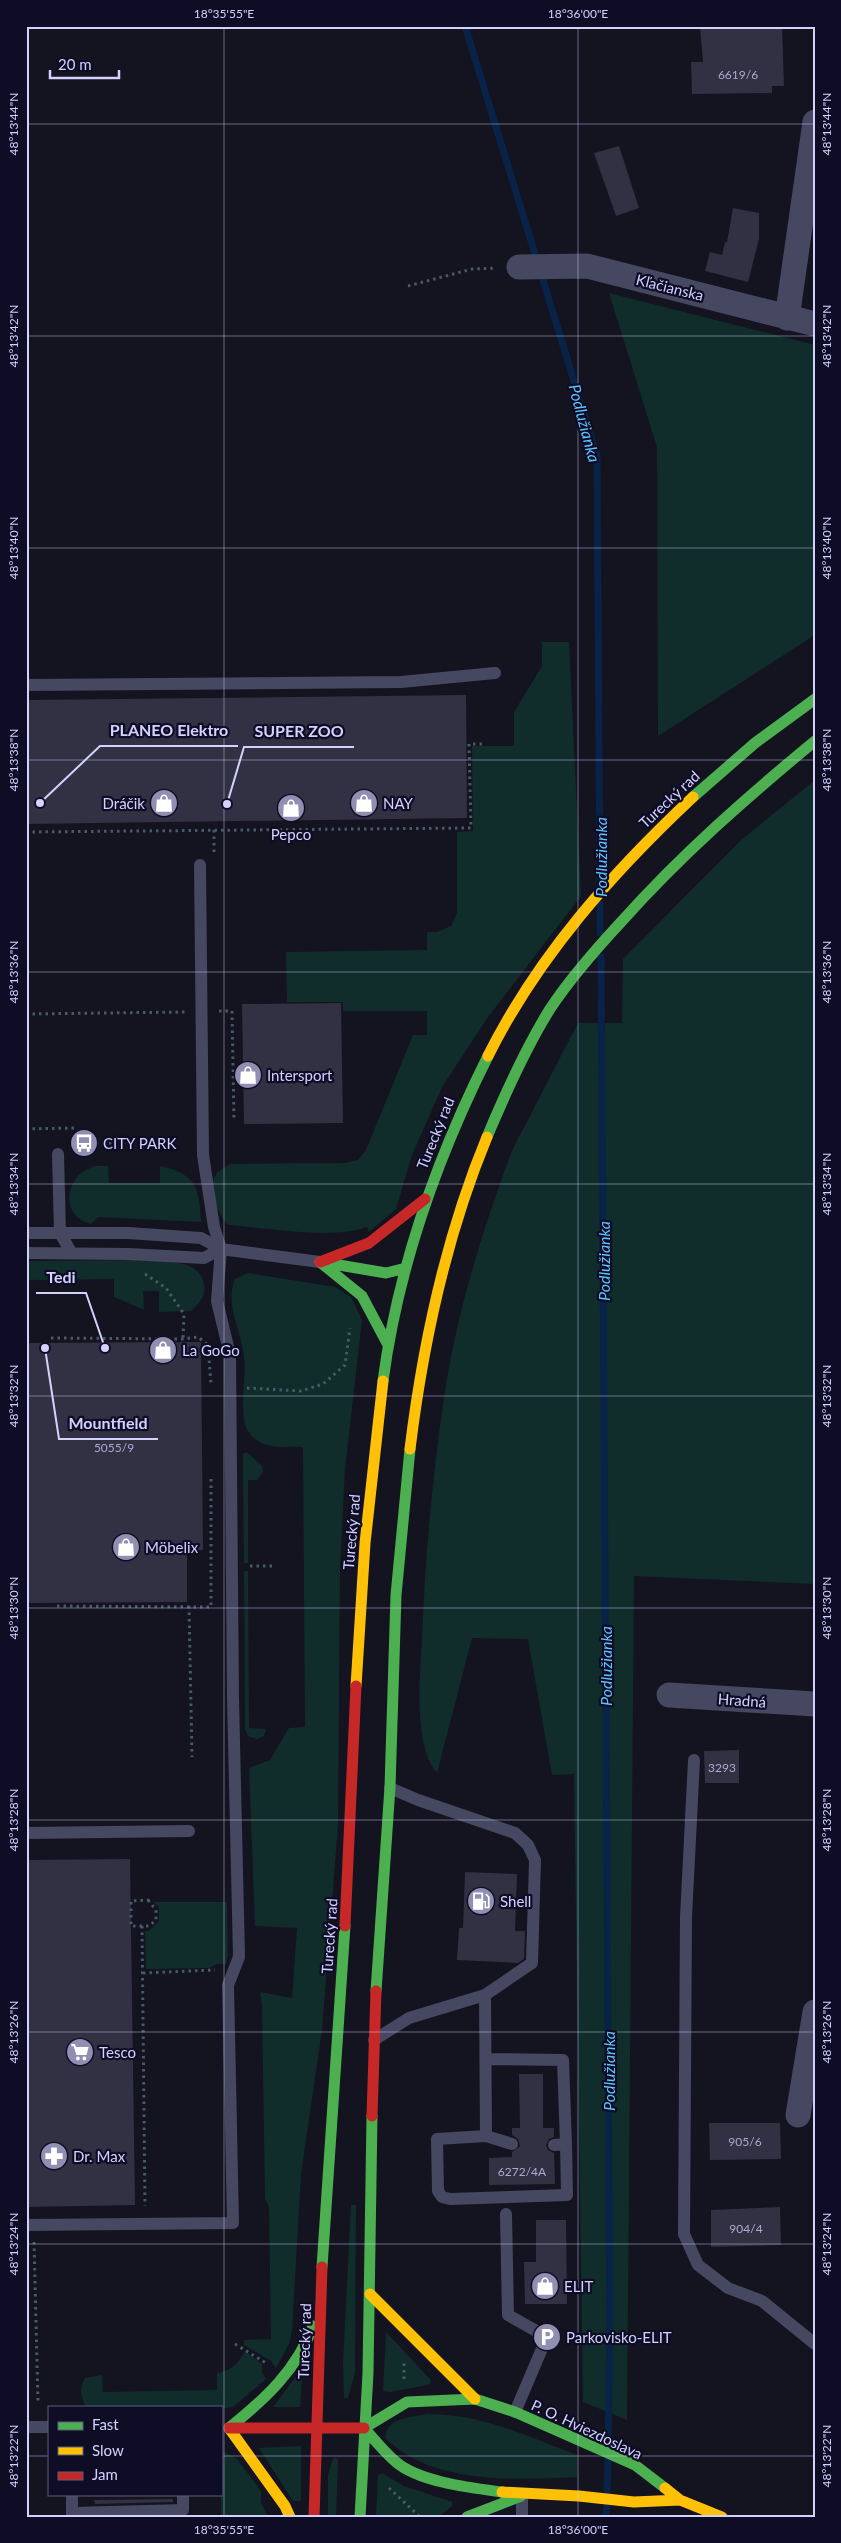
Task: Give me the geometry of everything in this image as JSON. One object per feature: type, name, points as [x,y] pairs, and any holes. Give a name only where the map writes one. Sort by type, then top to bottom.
[{"type":"main road","name":"Turecký rad","points":[[314,2517],[315,2426],[320,2301],[334,2065],[352,1815],[362,1570],[377,1422],[388,1346],[410,1269],[425,1199],[465,1098],[489,1051],[547,955],[620,869],[696,792],[815,699]]},
{"type":"main road","points":[[360,2517],[370,2294],[374,2040],[379,1926],[390,1788],[396,1596],[417,1389],[436,1276],[497,1110],[544,1019],[582,965],[654,884],[701,838],[764,782],[815,741]]},
{"type":"main road","points":[[320,1262],[369,1243],[425,1199]]},
{"type":"main road","points":[[369,1243],[388,1253],[410,1269]]},
{"type":"main road","points":[[320,1262],[386,1273],[410,1269]]},
{"type":"main road","points":[[320,1262],[362,1296],[388,1346]]},
{"type":"main road","name":"P. O. Hviezdoslava","points":[[370,2294],[475,2399]]},
{"type":"main road","points":[[225,2428],[265,2399],[301,2357],[320,2301]]},
{"type":"main road","name":"P. O. Hviezdoslava","points":[[680,2500],[634,2502],[579,2496],[522,2495],[461,2487],[427,2477],[397,2463],[364,2428],[407,2402],[475,2399],[515,2412],[635,2465],[680,2500],[722,2517]]},
{"type":"main road","points":[[225,2428],[315,2426],[364,2428]]},
{"type":"main road","points":[[225,2428],[285,2506],[290,2517]]},
{"type":"main road","name":"P. O. Hviezdoslava","points":[[467,2517],[522,2495]]},
{"type":"street","points":[[787,318],[815,122]]},
{"type":"street","name":"Kľačianska","points":[[519,267],[551,265],[587,266],[815,324]]},
{"type":"street","name":"Hradná","points":[[669,1695],[815,1704]]},
{"type":"street","points":[[798,2115],[815,2012]]},
{"type":"lane","points":[[26,685],[401,682],[495,673]]},
{"type":"lane","points":[[30,2225],[232,2223],[228,1985],[239,1957],[233,1698],[230,1355],[218,1301],[221,1249],[214,1227],[203,1155],[200,865]]},
{"type":"lane","points":[[58,1154],[60,1233],[71,1252]]},
{"type":"lane","points":[[26,1233],[128,1233],[201,1238],[221,1249],[320,1262]]},
{"type":"lane","points":[[26,1253],[71,1252],[204,1258],[221,1249]]},
{"type":"lane","points":[[694,1760],[686,1917],[684,2234],[698,2265],[728,2288],[762,2301],[815,2344]]},
{"type":"lane","points":[[374,2040],[409,2018],[485,1995],[532,1964],[535,1860],[528,1845],[515,1833],[418,1800],[390,1788]]},
{"type":"lane","points":[[26,1833],[189,1831]]},
{"type":"lane","points":[[485,1995],[486,2136]]},
{"type":"lane","points":[[486,2059],[563,2060],[560,2145],[567,2195],[450,2199],[442,2197],[438,2191],[437,2140],[486,2136],[512,2144]]},
{"type":"lane","points":[[506,2214],[508,2315],[547,2337],[515,2412]]},
{"type":"lane","points":[[26,2427],[48,2428]]},
{"type":"lane","points":[[522,2495],[522,2517]]},
{"type":"lane","points":[[72,2496],[72,2515],[183,2513],[182,2496]]},
{"type":"path","points":[[408,286],[472,269],[519,267]]},
{"type":"path","points":[[26,832],[471,828],[470,744],[484,744]]},
{"type":"path","points":[[26,1014],[232,1012],[234,1121]]},
{"type":"path","points":[[26,1129],[74,1128],[84,1143],[119,1143]]},
{"type":"path","points":[[144,1273],[166,1288],[184,1314],[182,1339]]},
{"type":"path","points":[[57,1606],[211,1607],[211,1468]]},
{"type":"path","points":[[243,1566],[274,1566]]},
{"type":"path","points":[[189,1606],[192,1757]]},
{"type":"path","points":[[131,1900],[148,1900],[156,1910],[156,1920],[149,1926],[142,1926],[131,1926],[131,1900]]},
{"type":"path","points":[[136,2208],[145,2208],[142,1926]]},
{"type":"path","points":[[143,1973],[234,1969]]},
{"type":"path","points":[[30,2225],[38,2401]]},
{"type":"path","points":[[235,2344],[266,2363]]},
{"type":"path","points":[[405,2360],[403,2368],[405,2389]]},
{"type":"path","points":[[390,2483],[389,2488],[420,2517]]},
{"type":"green space","points":[[609,293],[815,345],[815,635],[658,736],[657,447]]},
{"type":"green space","points":[[542,642],[569,642],[581,896],[488,1017],[442,1087],[412,1155],[396,1209],[369,1232],[367,1227],[336,1233],[318,1233],[228,1225],[217,1207],[213,1186],[217,1173],[230,1164],[345,1163],[358,1160],[366,1150],[413,1035],[427,1035],[427,1011],[343,1011],[343,1002],[287,1002],[286,952],[427,950],[427,932],[437,932],[451,926],[457,913],[457,832],[473,831],[472,746],[514,746],[514,712],[542,666]]},
{"type":"green space","points":[[815,780],[815,1584],[634,1576],[627,2420],[583,2402],[574,1774],[552,1775],[528,1639],[472,1638],[437,1773],[429,1761],[421,1728],[420,1690],[427,1549],[436,1458],[455,1337],[489,1215],[512,1150],[578,1023],[622,1023],[623,959],[740,841]]},
{"type":"green space","points":[[94,1166],[108,1166],[109,1183],[160,1183],[160,1166],[182,1173],[194,1184],[197,1191],[201,1222],[98,1217],[91,1224],[83,1221],[72,1210],[69,1196],[71,1188],[80,1174]]},
{"type":"green space","points":[[135,1260],[176,1262],[194,1269],[201,1275],[204,1284],[202,1299],[191,1311],[159,1312],[159,1291],[143,1291],[144,1310],[114,1297],[114,1279],[26,1280],[26,1261]]},
{"type":"green space","points":[[248,1273],[335,1287],[351,1297],[362,1320],[345,1469],[340,1567],[338,1825],[322,2030],[301,2174],[292,2331],[289,2344],[276,2368],[271,2361],[244,2345],[244,2340],[271,2339],[269,2207],[265,2199],[262,2006],[260,1992],[292,1998],[297,1928],[255,1926],[249,1768],[270,1760],[289,1728],[305,1727],[303,1447],[266,1445],[253,1437],[245,1425],[243,1410],[244,1358],[231,1296],[235,1279]]},
{"type":"green space","points":[[247,1452],[262,1466],[263,1472],[257,1480],[248,1480],[248,1563],[244,1563],[243,1454]]},
{"type":"green space","points":[[244,1571],[248,1571],[249,1728],[266,1729],[264,1736],[257,1739],[248,1736],[245,1729]]},
{"type":"green space","points":[[153,1902],[227,1902],[228,1955],[226,1964],[217,1964],[209,1968],[146,1969],[145,1931],[149,1931],[159,1921],[159,1907]]},
{"type":"green space","points":[[351,2205],[356,2205],[355,2373],[348,2398],[344,2398],[343,2363]]},
{"type":"green space","points":[[386,2332],[430,2379],[431,2383],[390,2392],[383,2391]]},
{"type":"green space","points":[[245,2351],[262,2364],[262,2373],[266,2379],[233,2407],[222,2409],[222,2406],[86,2406],[81,2396],[81,2389],[85,2378],[102,2375],[103,2392],[217,2390],[217,2373],[227,2370],[240,2360]]},
{"type":"green space","points":[[298,2374],[302,2378],[300,2407],[273,2407]]},
{"type":"green space","points":[[427,2414],[467,2418],[504,2427],[577,2455],[577,2477],[501,2478],[450,2472],[427,2464],[405,2453],[385,2438],[387,2431],[394,2422]]},
{"type":"green space","points":[[301,2446],[301,2501],[293,2501],[259,2448]]},
{"type":"green space","points":[[222,2451],[237,2459],[261,2491],[261,2502],[268,2517],[221,2517]]},
{"type":"green space","points":[[333,2458],[337,2458],[338,2461],[336,2517],[328,2517],[328,2475]]},
{"type":"green space","points":[[382,2473],[404,2486],[452,2502],[452,2506],[439,2517],[376,2517],[378,2475]]},
{"type":"building","points":[[700,26],[782,26],[784,86],[772,86],[772,93],[692,94],[691,62],[703,62]]},
{"type":"building","points":[[619,146],[639,208],[616,216],[594,153]]},
{"type":"building","points":[[733,208],[759,213],[759,239],[748,282],[705,271],[710,252],[722,255],[725,242],[727,242]]},
{"type":"building","points":[[466,695],[467,818],[26,824],[26,700]]},
{"type":"building","points":[[341,1003],[343,1123],[244,1124],[242,1004]]},
{"type":"building","points":[[201,1342],[203,1550],[187,1550],[187,1602],[26,1603],[26,1343]]},
{"type":"building","points":[[739,1750],[739,1783],[705,1783],[704,1751]]},
{"type":"building","name":"Tesco","points":[[130,1859],[135,2205],[26,2207],[26,1860]]},
{"type":"building","points":[[465,1872],[517,1874],[515,1931],[525,1931],[524,1959],[518,1963],[457,1960],[459,1928],[463,1928]]},
{"type":"building","points":[[519,2074],[543,2074],[543,2128],[554,2128],[554,2137],[549,2139],[546,2145],[548,2150],[554,2153],[555,2184],[489,2185],[489,2158],[512,2157],[512,2152],[520,2146],[518,2139],[512,2135],[512,2128],[520,2128]]},
{"type":"building","points":[[709,2123],[780,2123],[781,2159],[710,2160]]},
{"type":"building","points":[[780,2207],[781,2245],[711,2247],[711,2210]]},
{"type":"building","points":[[536,2220],[566,2220],[567,2304],[525,2304],[524,2262],[536,2262]]},
{"type":"building","points":[[173,2499],[173,2502],[95,2504],[94,2500]]},
{"type":"waterway","name":"Podlužianka","points":[[465,26],[597,456],[600,881]]},
{"type":"waterway","name":"Podlužianka","points":[[600,904],[600,933]]},
{"type":"waterway","name":"Podlužianka","points":[[601,957],[610,2334],[608,2446]]},
{"type":"waterway","name":"Podlužianka","points":[[607,2493],[608,2459]]},
{"type":"waterway","name":"Podlužianka","points":[[606,2517],[607,2504]]},
{"type":"traffic: fast","points":[[693,797],[755,743],[815,699]]},
{"type":"traffic: fast","points":[[487,1137],[532,1040],[558,997],[584,964],[667,873],[764,783],[815,741]]},
{"type":"traffic: fast","points":[[383,1381],[399,1296],[422,1214],[452,1134],[488,1056]]},
{"type":"traffic: fast","points":[[320,1262],[362,1296],[388,1345]]},
{"type":"traffic: fast","points":[[321,1262],[386,1273],[406,1268]]},
{"type":"traffic: fast","points":[[376,1991],[390,1787],[396,1595],[410,1449]]},
{"type":"traffic: fast","points":[[322,2267],[345,1926]]},
{"type":"traffic: fast","points":[[360,2517],[368,2373],[372,2116]]},
{"type":"traffic: fast","points":[[229,2428],[267,2395],[289,2370],[306,2342],[313,2326]]},
{"type":"traffic: fast","points":[[502,2492],[446,2483],[418,2475],[396,2462],[364,2428],[407,2402],[475,2399],[515,2412],[635,2465],[665,2488]]},
{"type":"traffic: fast","points":[[467,2517],[521,2496]]},
{"type":"traffic: slow","points":[[488,1056],[508,1019],[553,950],[634,855],[693,797]]},
{"type":"traffic: slow","points":[[410,1449],[422,1369],[438,1290],[472,1174],[487,1137]]},
{"type":"traffic: slow","points":[[356,1686],[365,1543],[383,1381]]},
{"type":"traffic: slow","points":[[370,2294],[475,2399]]},
{"type":"traffic: slow","points":[[229,2428],[285,2506],[290,2517]]},
{"type":"traffic: slow","points":[[665,2488],[680,2500],[722,2517]]},
{"type":"traffic: slow","points":[[502,2492],[579,2496],[634,2502],[680,2500]]},
{"type":"traffic: jam","points":[[320,1262],[369,1243],[425,1199]]},
{"type":"traffic: jam","points":[[345,1926],[356,1686]]},
{"type":"traffic: jam","points":[[372,2116],[376,1991]]},
{"type":"traffic: jam","points":[[314,2517],[322,2267]]},
{"type":"traffic: jam","points":[[229,2428],[364,2428]]},
{"type":"place","name":"PLANEO Elektro","points":[[40,803]]},
{"type":"place","name":"Dráčik","points":[[164,803]]},
{"type":"place","name":"NAY","points":[[364,803]]},
{"type":"place","name":"SUPER ZOO","points":[[227,804]]},
{"type":"place","name":"Pepco","points":[[291,808]]},
{"type":"place","name":"Intersport","points":[[248,1075]]},
{"type":"place","name":"CITY PARK","points":[[84,1143]]},
{"type":"place","name":"Mountfield","points":[[45,1348]]},
{"type":"place","name":"Tedi","points":[[105,1348]]},
{"type":"place","name":"La GoGo","points":[[163,1350]]},
{"type":"place","name":"Möbelix","points":[[126,1547]]},
{"type":"place","name":"Shell","points":[[481,1901]]},
{"type":"place","name":"Tesco","points":[[80,2052]]},
{"type":"place","name":"Dr. Max","points":[[54,2156]]},
{"type":"place","name":"ELIT","points":[[545,2286]]},
{"type":"place","name":"Parkovisko-ELIT","points":[[547,2337]]}]
